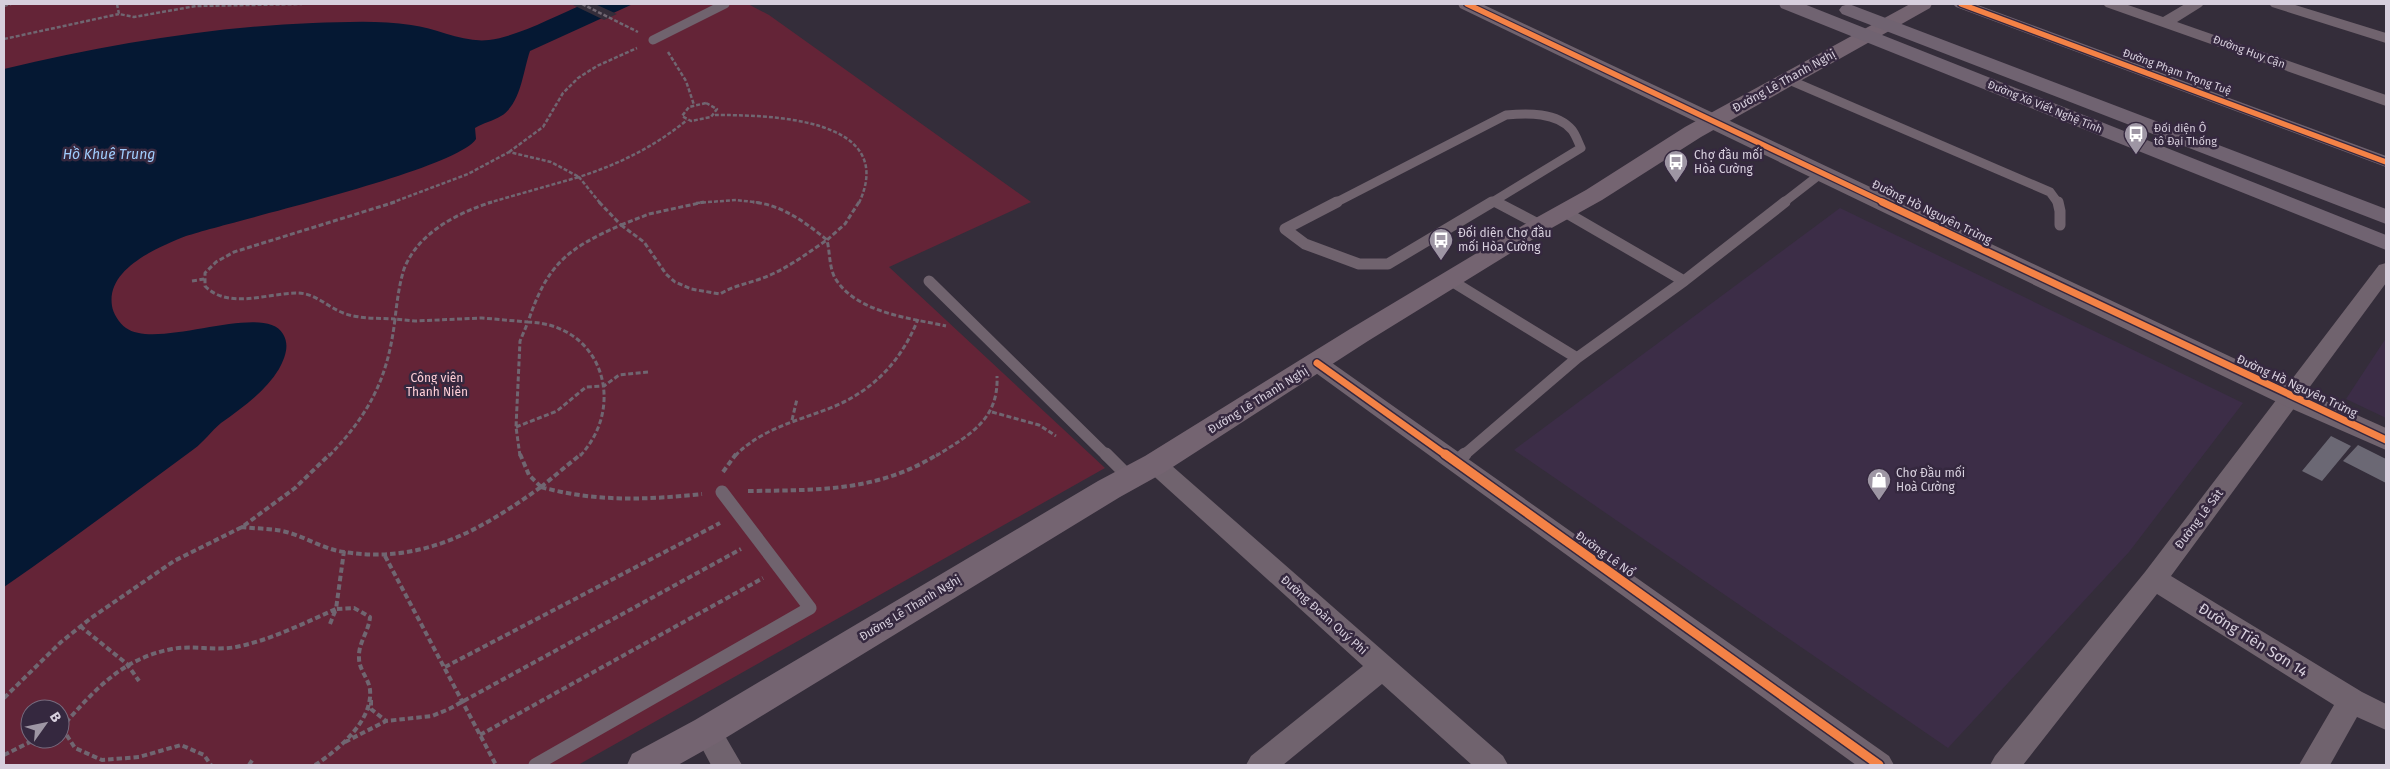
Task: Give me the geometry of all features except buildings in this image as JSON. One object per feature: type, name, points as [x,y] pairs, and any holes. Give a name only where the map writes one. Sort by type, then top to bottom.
[{"type":"main road","name":"Đường Xô Viết Nghệ Tĩnh","points":[[1788,4],[1876,30],[2386,217]]},
{"type":"main road","name":"Đường Xô Viết Nghệ Tĩnh","points":[[1834,4],[1876,30],[2386,243]]},
{"type":"main road","name":"Đường Lê Thanh Nghị","points":[[645,765],[707,731],[1130,477],[1155,464],[1450,280],[1715,120],[1922,4]]},
{"type":"street","name":"Đường Hồ Nguyên Trừng","points":[[1467,4],[1715,120],[2291,397],[2386,440]]},
{"type":"street","name":"Đường Phạm Trọng Tuệ","points":[[1960,4],[2386,162]]},
{"type":"street","name":"Đường Huy Cận","points":[[2111,4],[2386,101]]},
{"type":"street","points":[[2165,22],[2196,4]]},
{"type":"street","points":[[2277,4],[2386,38]]},
{"type":"street","name":"Đường Lê Sát","points":[[2005,765],[2154,578],[2386,269]]},
{"type":"street","name":"Đường Lê Nổ","points":[[1317,363],[1457,461],[1879,765]]},
{"type":"street","name":"Đường Đoàn Quý Phi","points":[[1155,464],[1493,765]]},
{"type":"street","name":"Đường Tiên Sơn 14","points":[[2154,578],[2352,701],[2386,718]]},
{"type":"street","points":[[1261,765],[1383,667]]},
{"type":"street","points":[[2314,765],[2352,701]]},
{"type":"street","points":[[707,731],[727,765]]},
{"type":"lane","points":[[653,40],[725,4]]},
{"type":"lane","points":[[1787,79],[2050,192],[2059,204],[2060,225]]},
{"type":"lane","points":[[1525,112],[1557,120],[1572,130],[1581,148],[1494,201],[1388,264],[1359,264],[1305,244],[1285,229],[1506,115],[1525,112]]},
{"type":"lane","points":[[1457,461],[1577,358],[1684,281],[1823,172]]},
{"type":"lane","points":[[1494,201],[1540,225]]},
{"type":"lane","points":[[1565,212],[1684,281]]},
{"type":"lane","points":[[1450,280],[1577,358]]},
{"type":"lane","points":[[929,281],[1130,477]]},
{"type":"lane","points":[[535,765],[810,608],[722,492]]},
{"type":"path","points":[[4,6],[11,4]]},
{"type":"path","points":[[118,4],[119,14]]},
{"type":"path","points":[[4,39],[119,14],[134,17],[196,6],[302,4]]},
{"type":"path","points":[[582,4],[618,20]]},
{"type":"path","points":[[241,527],[288,532],[314,544],[344,552],[385,556],[407,555],[436,547],[463,536],[487,523],[540,487],[580,455],[597,433],[604,414],[604,386],[591,354],[578,338],[553,324],[482,318],[415,321],[345,314],[316,296],[304,293],[240,298],[219,296],[209,291],[204,279],[208,270],[216,262],[240,249],[265,240],[326,226],[424,191],[478,168],[508,152],[541,129],[563,94],[579,79],[653,40]]},
{"type":"path","points":[[508,152],[551,162],[579,177],[597,196],[612,217],[644,241],[675,282],[694,289],[720,294],[732,287],[760,279],[794,262],[841,230],[851,219],[866,185],[868,170],[867,162],[857,146],[830,129],[793,119],[770,116],[715,115],[702,121],[687,120],[682,116],[682,112],[694,104],[706,103],[715,106],[715,115]]},
{"type":"path","points":[[4,698],[80,626],[175,560],[241,527],[322,463],[361,418],[376,393],[386,369],[395,332],[401,279],[417,248],[434,231],[457,216],[477,208],[579,177],[647,150],[687,120]]},
{"type":"path","points":[[949,327],[874,306],[851,296],[836,279],[830,264],[827,240],[793,216],[768,205],[750,201],[680,207],[653,212],[620,224],[586,244],[552,270],[538,293],[520,341],[516,427],[518,451],[530,475],[540,487],[566,495],[604,501],[722,492],[854,487],[885,480],[934,458],[974,430],[992,412],[999,393],[997,375],[994,369]]},
{"type":"path","points":[[192,281],[204,279]]},
{"type":"path","points":[[722,492],[723,471],[733,455],[752,440],[792,420],[834,406],[860,394],[879,380],[903,351],[918,319]]},
{"type":"path","points":[[516,427],[557,412],[586,387],[604,386],[619,375],[648,372]]},
{"type":"path","points":[[792,420],[797,400]]},
{"type":"path","points":[[992,412],[1039,425],[1060,438]]},
{"type":"path","points":[[444,667],[738,513]]},
{"type":"path","points":[[315,765],[345,742],[386,721],[432,716],[462,701],[759,539]]},
{"type":"path","points":[[330,624],[336,609],[344,552]]},
{"type":"path","points":[[385,556],[496,765]]},
{"type":"path","points":[[480,734],[781,568]]},
{"type":"path","points":[[70,718],[97,687],[128,664],[172,649],[235,647],[276,635],[336,609],[357,608],[363,609],[370,617],[370,626],[359,650],[358,664],[370,688],[372,709],[386,721]]},
{"type":"path","points":[[80,626],[128,664],[139,681]]},
{"type":"path","points":[[345,742],[366,712],[371,699]]},
{"type":"path","points":[[70,741],[75,748],[102,760],[139,757],[181,745],[204,755],[211,765]]},
{"type":"path","points":[[4,755],[20,747]]},
{"type":"path","points":[[249,765],[253,759]]},
{"type":"shaded area","name":"Chợ Đầu mối Hoà Cường","points":[[1840,208],[2243,403],[2129,552],[1948,748],[1514,450]]},
{"type":"shaded area","points":[[2386,338],[2386,418],[2346,399]]},
{"type":"green space","name":"Công viên Thanh Niên","points":[[4,4],[748,4],[769,15],[1031,202],[889,267],[1105,468],[578,765],[4,765]]},
{"type":"water","name":"Hồ Khuê Trung","points":[[584,4],[633,4],[530,51],[513,104],[501,116],[475,128],[476,139],[460,151],[429,165],[388,179],[186,236],[149,253],[126,270],[117,281],[112,293],[112,306],[117,318],[126,328],[141,334],[161,334],[255,322],[272,325],[285,338],[286,352],[283,360],[267,385],[245,405],[217,426],[198,446],[4,587],[4,69],[80,52],[157,38],[274,25],[387,22],[421,27],[469,39],[489,40],[525,30]]},
{"type":"pier","points":[[595,4],[617,14],[604,20],[573,5]]},
{"type":"cycle path","points":[[1467,4],[2291,397],[2386,440]]},
{"type":"cycle path","points":[[1961,4],[2386,162]]},
{"type":"cycle path","points":[[1317,363],[1879,765]]},
{"type":"place","name":"Đối diện Ô tô Đại Thống","points":[[2136,155]]},
{"type":"place","name":"Chợ đầu mối Hòa Cường","points":[[1676,183]]},
{"type":"place","name":"Đối diện Chợ đầu mối Hòa Cường","points":[[1441,261]]},
{"type":"place","name":"Chợ Đầu mối Hoà Cường","points":[[1879,501]]}]
